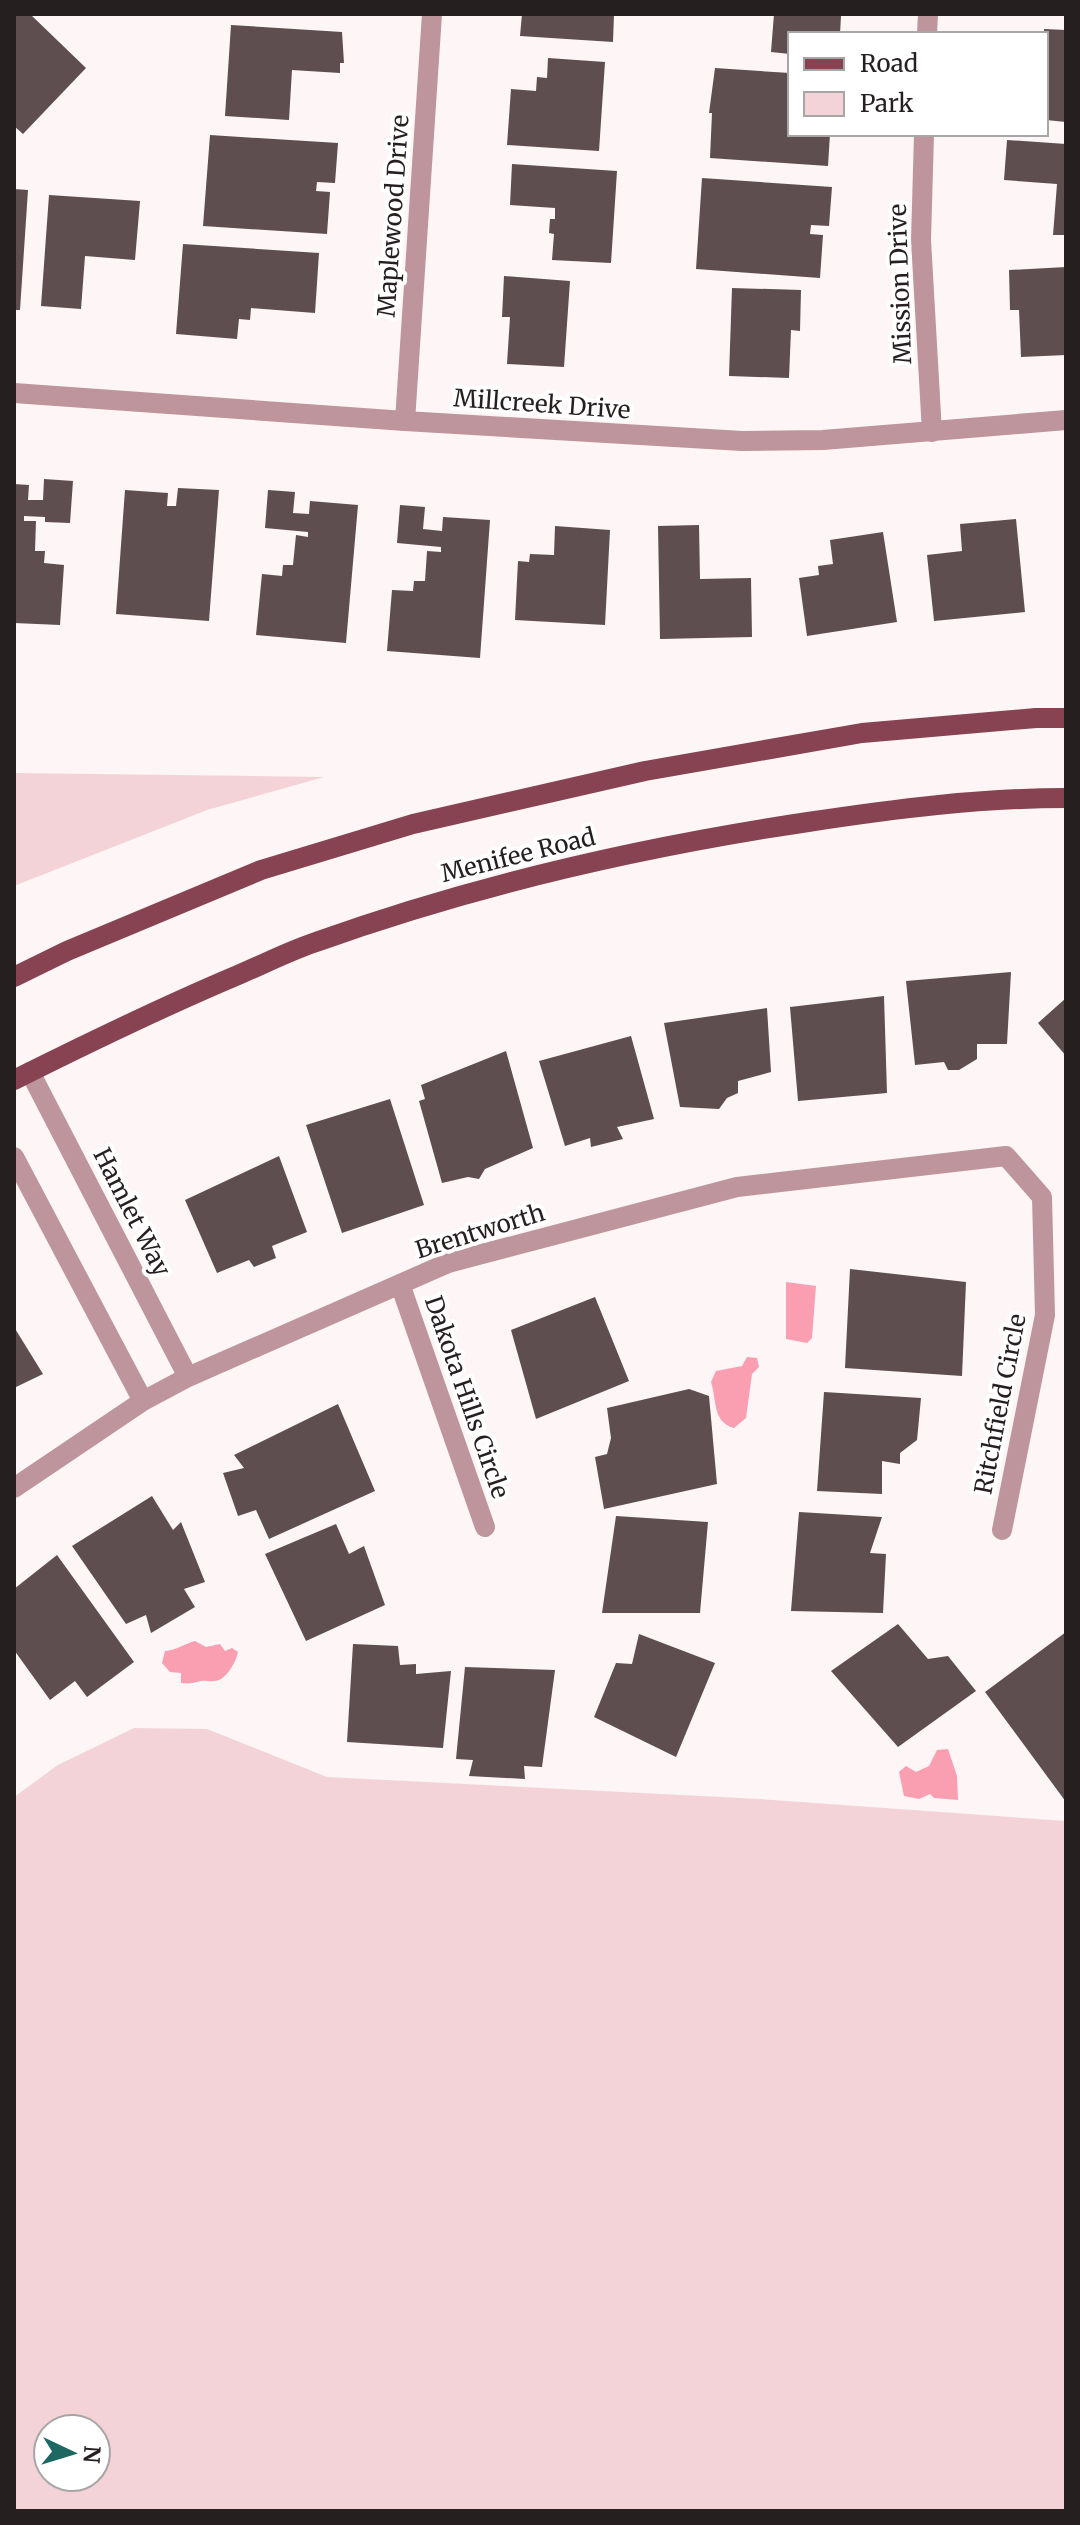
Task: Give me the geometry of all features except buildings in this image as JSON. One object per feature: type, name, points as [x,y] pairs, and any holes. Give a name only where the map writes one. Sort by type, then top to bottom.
[{"type":"main road","points":[[14,977],[109,933],[261,870],[413,824],[645,771],[862,733],[1066,718]]},
{"type":"main road","name":"Menifee Road","points":[[22,1076],[134,1020],[314,942],[471,892],[657,847],[781,826],[966,802],[1066,798]]},
{"type":"street","name":"Maplewood Drive","points":[[405,421],[432,14]]},
{"type":"street","name":"Mission Drive","points":[[924,136],[921,240],[932,432]]},
{"type":"street","name":"Millcreek Drive","points":[[14,393],[742,441],[823,440],[1066,420]]},
{"type":"street","name":"Hamlet Way","points":[[22,1076],[188,1377]]},
{"type":"street","name":"Brentworth","points":[[14,1488],[143,1401],[188,1377],[448,1263],[737,1187],[1006,1156]]},
{"type":"street","name":"Ritchfield Circle","points":[[1002,1530],[1045,1315],[1042,1197],[1006,1156]]},
{"type":"street","points":[[14,1157],[143,1401]]},
{"type":"street","name":"Dakota Hills Circle","points":[[400,1284],[485,1527]]},
{"type":"green space","points":[[14,773],[324,777],[207,810],[14,886]]},
{"type":"green space","points":[[134,1728],[207,1729],[327,1777],[760,1799],[1066,1821],[1066,2511],[14,2511],[14,1797],[58,1765]]},
{"type":"shaded area","points":[[786,1282],[816,1286],[812,1338],[807,1343],[786,1339]]},
{"type":"shaded area","points":[[747,1357],[757,1358],[759,1367],[752,1374],[746,1418],[734,1428],[722,1421],[716,1410],[711,1382],[716,1371],[742,1366]]},
{"type":"shaded area","points":[[195,1641],[206,1647],[220,1644],[225,1651],[232,1648],[238,1652],[233,1666],[223,1678],[181,1683],[181,1673],[170,1672],[162,1663],[165,1651]]},
{"type":"shaded area","points":[[948,1749],[957,1776],[958,1800],[934,1798],[930,1794],[919,1799],[904,1796],[899,1772],[906,1766],[916,1772],[929,1766],[937,1750]]}]
